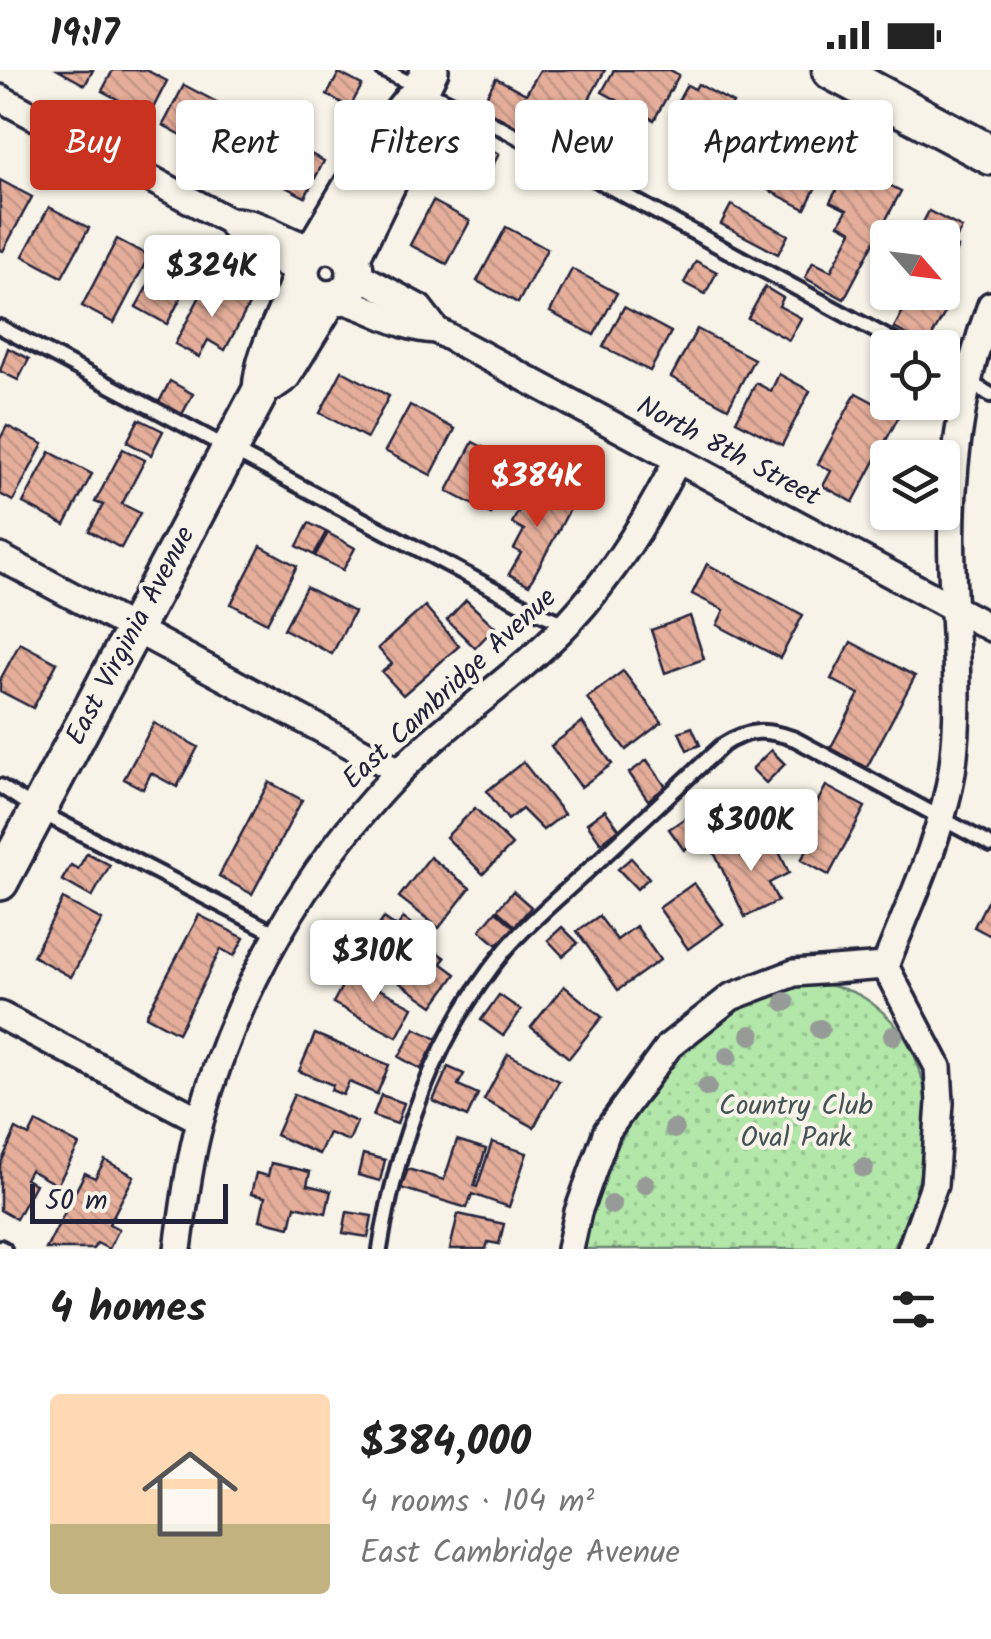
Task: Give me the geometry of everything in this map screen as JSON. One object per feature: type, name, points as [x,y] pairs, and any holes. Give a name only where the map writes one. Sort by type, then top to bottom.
[{"type":"main road","points":[[832,70],[991,156]]},
{"type":"street","points":[[0,98],[229,221],[248,220],[298,245],[308,262],[308,290],[318,297],[332,298],[343,294],[353,282],[353,261],[400,158],[425,80]]},
{"type":"street","name":"East Virginia Avenue","points":[[0,882],[261,390],[262,368],[308,262],[376,145],[425,80]]},
{"type":"street","points":[[308,262],[331,244],[346,251],[353,261]]},
{"type":"street","name":"North 8th Street","points":[[353,261],[364,278],[419,308],[436,330]]},
{"type":"street","name":"East Virginia Avenue","points":[[261,390],[283,374],[332,298]]},
{"type":"street","name":"North 8th Street","points":[[332,298],[358,304],[409,328],[436,330],[991,628]]},
{"type":"street","points":[[911,1249],[934,1185],[940,1104],[938,1067],[885,966],[940,819],[951,774],[958,674],[954,461],[980,390],[991,306]]},
{"type":"street","name":"East Cambridge Avenue","points":[[178,1249],[200,1120],[233,1029],[310,882],[348,828],[399,772],[567,624],[626,552],[678,460]]},
{"type":"street","points":[[0,557],[399,772]]},
{"type":"street","points":[[570,1249],[578,1212],[607,1131],[670,1046],[732,997],[794,973],[885,966]]},
{"type":"street","points":[[0,1015],[200,1120]]},
{"type":"lane","points":[[382,70],[425,80],[488,121],[874,330]]},
{"type":"lane","points":[[0,328],[537,612],[567,624]]},
{"type":"lane","points":[[380,1249],[390,1191],[431,1072],[479,986],[518,936],[739,734],[758,730],[796,738],[991,845]]},
{"type":"lane","points":[[0,786],[38,811],[279,935]]},
{"type":"green space","name":"Country Club Oval Park","points":[[792,981],[858,994],[893,1023],[912,1051],[923,1082],[927,1115],[925,1149],[918,1184],[893,1249],[581,1249],[618,1145],[655,1083],[705,1029],[735,1006]]},
{"type":"building","points":[[58,70],[93,70],[85,85]]},
{"type":"building","points":[[113,70],[146,70],[167,81],[156,102],[119,100],[102,91]]},
{"type":"building","points":[[540,70],[605,70],[589,100],[515,100],[515,127],[495,116],[495,100],[484,100],[496,78],[526,94]]},
{"type":"building","points":[[614,70],[670,70],[679,75],[654,120],[648,117],[648,100],[617,100],[602,92]]},
{"type":"building","points":[[339,73],[362,85],[354,100],[337,100],[327,95]]},
{"type":"building","points":[[698,84],[727,100],[679,100],[687,85],[695,89]]},
{"type":"building","points":[[184,85],[213,100],[176,100]]},
{"type":"building","points":[[176,100],[176,132],[163,125]]},
{"type":"building","points":[[314,156],[324,161],[314,180]]},
{"type":"building","points":[[0,180],[32,197],[3,251],[0,250]]},
{"type":"building","points":[[893,187],[901,191],[886,220],[870,220],[870,250],[844,299],[805,278],[813,262],[831,271],[852,231],[839,224],[847,210],[830,202],[836,190],[893,190]]},
{"type":"building","points":[[768,190],[814,190],[805,209]]},
{"type":"building","points":[[433,201],[470,221],[447,264],[410,245]]},
{"type":"building","points":[[731,205],[788,235],[778,254],[721,224]]},
{"type":"building","points":[[49,207],[89,228],[62,277],[23,256]]},
{"type":"building","points":[[929,211],[946,220],[924,220]]},
{"type":"building","points":[[506,227],[547,249],[518,303],[477,281]]},
{"type":"building","points":[[117,239],[149,256],[114,323],[82,306]]},
{"type":"building","points":[[163,258],[193,275],[167,324],[136,307]]},
{"type":"building","points":[[696,261],[717,272],[705,294],[684,283]]},
{"type":"building","points":[[572,269],[617,293],[594,335],[550,312]]},
{"type":"building","points":[[208,281],[250,303],[225,350],[208,340],[199,357],[175,344]]},
{"type":"building","points":[[765,287],[783,298],[779,306],[801,318],[789,340],[748,318]]},
{"type":"building","points":[[624,307],[671,332],[650,371],[603,347]]},
{"type":"building","points":[[904,310],[946,310],[935,330],[894,328]]},
{"type":"building","points":[[697,329],[754,359],[728,408],[671,377]]},
{"type":"building","points":[[8,348],[29,359],[18,380],[0,371]]},
{"type":"building","points":[[342,371],[389,396],[367,438],[320,413]]},
{"type":"building","points":[[779,374],[810,391],[782,445],[736,421],[756,383],[771,391]]},
{"type":"building","points":[[170,381],[193,394],[180,418],[157,406]]},
{"type":"building","points":[[856,393],[870,400],[870,420],[897,420],[886,440],[870,440],[870,470],[853,502],[823,486],[831,471],[818,464]]},
{"type":"building","points":[[410,405],[455,429],[431,475],[385,451]]},
{"type":"building","points":[[139,419],[163,431],[151,455],[127,442]]},
{"type":"building","points":[[7,426],[43,444],[13,501],[0,494],[0,439]]},
{"type":"building","points":[[473,442],[517,465],[491,514],[447,491]]},
{"type":"building","points":[[123,449],[145,460],[122,504],[140,513],[121,548],[89,531],[103,505],[95,502]]},
{"type":"building","points":[[50,452],[92,474],[65,525],[23,503]]},
{"type":"building","points":[[533,484],[572,505],[529,585],[509,574],[521,553],[514,549],[524,530],[512,523]]},
{"type":"building","points":[[309,523],[326,532],[314,555],[297,546]]},
{"type":"building","points":[[328,533],[355,548],[343,570],[315,556]]},
{"type":"building","points":[[261,546],[297,566],[267,623],[231,604]]},
{"type":"building","points":[[707,564],[803,615],[780,658],[717,625],[724,610],[692,594]]},
{"type":"building","points":[[306,587],[354,612],[332,654],[284,629]]},
{"type":"building","points":[[466,600],[495,627],[475,648],[447,620]]},
{"type":"building","points":[[425,606],[459,646],[403,695],[382,672],[392,664],[378,648]]},
{"type":"building","points":[[690,616],[704,659],[665,673],[651,630]]},
{"type":"building","points":[[851,642],[915,676],[866,769],[830,749],[859,694],[831,679]]},
{"type":"building","points":[[20,643],[57,663],[33,708],[0,691],[0,680]]},
{"type":"building","points":[[623,671],[662,722],[626,750],[587,698]]},
{"type":"building","points":[[582,722],[612,764],[581,787],[551,746]]},
{"type":"building","points":[[154,723],[198,747],[177,787],[151,773],[143,789],[124,779]]},
{"type":"building","points":[[692,727],[700,745],[687,750],[679,732]]},
{"type":"building","points":[[771,750],[785,764],[766,783],[752,769]]},
{"type":"building","points":[[647,760],[666,787],[648,800],[629,773]]},
{"type":"building","points":[[523,762],[564,814],[543,830],[522,809],[508,820],[487,791]]},
{"type":"building","points":[[269,782],[302,800],[252,894],[219,876]]},
{"type":"building","points":[[826,786],[865,807],[829,875],[801,860],[810,845],[798,838]]},
{"type":"building","points":[[475,808],[512,845],[483,874],[446,837]]},
{"type":"building","points":[[605,810],[619,829],[601,843],[587,823]]},
{"type":"building","points":[[690,815],[705,835],[684,850],[669,829]]},
{"type":"building","points":[[733,838],[742,857],[774,841],[789,873],[769,883],[778,901],[745,917],[712,848]]},
{"type":"building","points":[[87,853],[110,865],[92,897],[62,880],[71,865],[78,869]]},
{"type":"building","points":[[430,857],[470,888],[439,928],[399,897]]},
{"type":"building","points":[[631,858],[649,878],[637,889],[618,869]]},
{"type":"building","points":[[694,883],[723,924],[688,949],[659,908]]},
{"type":"building","points":[[513,891],[531,907],[515,926],[497,910]]},
{"type":"building","points":[[991,894],[991,936],[974,927]]},
{"type":"building","points":[[63,899],[102,920],[71,977],[33,956]]},
{"type":"building","points":[[496,911],[514,927],[497,945],[480,930]]},
{"type":"building","points":[[199,915],[244,938],[234,956],[221,949],[178,1033],[146,1016]]},
{"type":"building","points":[[599,916],[617,940],[636,926],[660,960],[618,990],[577,931]]},
{"type":"building","points":[[384,918],[397,927],[403,918],[418,929],[413,935],[445,958],[441,963],[456,974],[433,1006],[400,983],[408,972],[369,940]]},
{"type":"building","points":[[562,927],[578,943],[563,956],[548,940]]},
{"type":"building","points":[[349,973],[413,1007],[397,1037],[333,1003]]},
{"type":"building","points":[[564,986],[602,1017],[569,1058],[531,1027]]},
{"type":"building","points":[[499,995],[521,1010],[503,1036],[481,1020]]},
{"type":"building","points":[[415,1028],[437,1039],[421,1069],[399,1057]]},
{"type":"building","points":[[315,1034],[389,1065],[377,1094],[349,1082],[343,1095],[331,1090],[333,1085],[299,1071]]},
{"type":"building","points":[[508,1054],[559,1081],[534,1127],[484,1100]]},
{"type":"building","points":[[448,1067],[464,1074],[458,1085],[478,1094],[467,1117],[433,1101]]},
{"type":"building","points":[[294,1094],[357,1122],[349,1141],[329,1133],[319,1154],[276,1135]]},
{"type":"building","points":[[381,1095],[404,1103],[397,1124],[373,1116]]},
{"type":"building","points":[[36,1122],[79,1145],[57,1185],[30,1170],[25,1179],[35,1184],[16,1219],[0,1210],[0,1165],[16,1129],[29,1136]]},
{"type":"building","points":[[457,1140],[486,1149],[474,1186],[477,1187],[492,1142],[527,1153],[509,1207],[472,1194],[467,1208],[401,1188],[408,1169],[444,1180]]},
{"type":"building","points":[[363,1154],[385,1160],[380,1181],[358,1175]]},
{"type":"building","points":[[105,1160],[134,1176],[109,1224],[119,1229],[109,1249],[97,1243],[93,1249],[46,1249],[85,1173],[95,1178]]},
{"type":"building","points":[[271,1163],[310,1172],[307,1185],[331,1191],[326,1213],[295,1206],[290,1227],[260,1220],[265,1197],[251,1194],[256,1173],[268,1176]]},
{"type":"building","points":[[347,1212],[372,1216],[368,1237],[343,1233]]},
{"type":"building","points":[[458,1214],[504,1224],[499,1244],[488,1242],[486,1249],[450,1249]]}]
